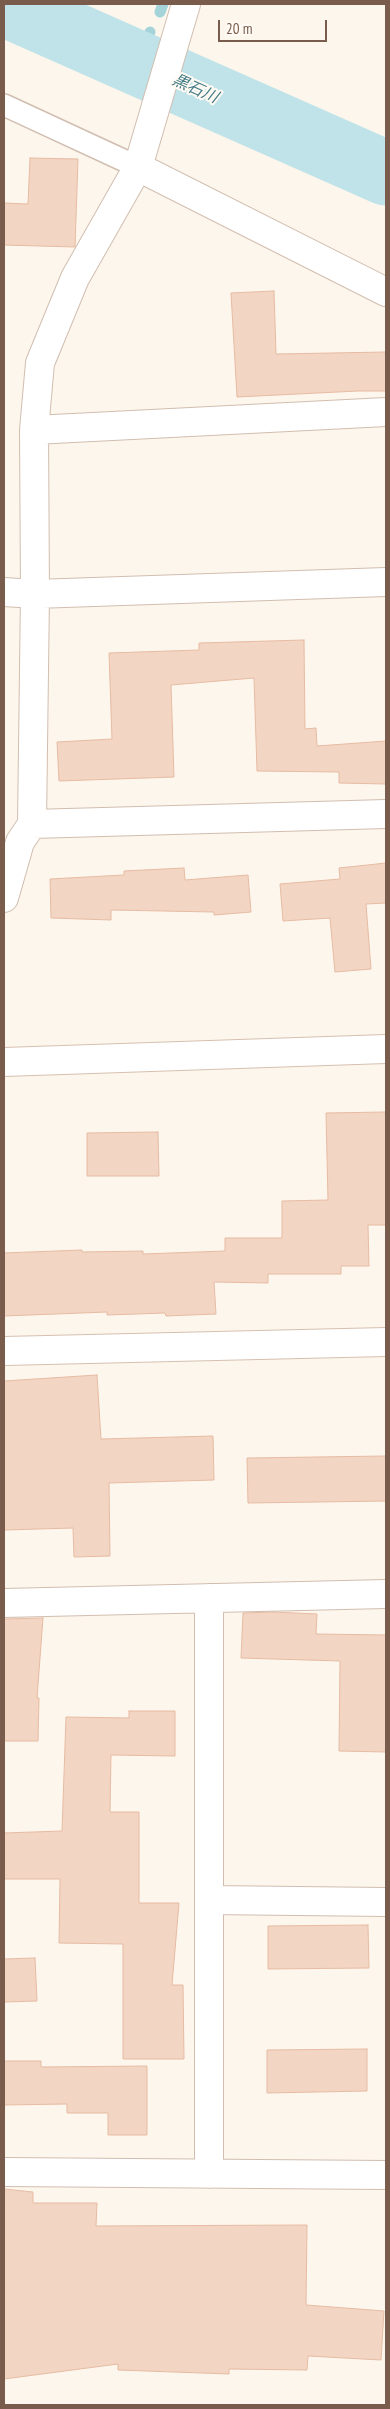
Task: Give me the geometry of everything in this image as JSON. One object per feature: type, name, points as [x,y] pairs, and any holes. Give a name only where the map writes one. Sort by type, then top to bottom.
[{"type":"street","points":[[4,898],[20,842],[32,824],[35,594],[34,430],[40,363],[75,278],[138,167],[186,8]]},
{"type":"street","points":[[138,167],[386,292]]},
{"type":"street","points":[[34,430],[386,412]]},
{"type":"street","points":[[4,592],[35,594],[386,582]]},
{"type":"street","points":[[32,824],[386,814]]},
{"type":"street","points":[[4,1062],[386,1049]]},
{"type":"street","points":[[4,1351],[386,1342]]},
{"type":"street","points":[[4,1603],[386,1594]]},
{"type":"street","points":[[209,1598],[209,2174]]},
{"type":"street","points":[[209,1900],[386,1902]]},
{"type":"street","points":[[4,2172],[386,2175]]},
{"type":"lane","points":[[4,105],[138,167]]},
{"type":"building","points":[[30,158],[78,159],[75,247],[4,245],[4,203],[28,204]]},
{"type":"building","points":[[274,291],[276,354],[386,352],[386,391],[237,397],[231,293]]},
{"type":"building","points":[[304,640],[305,729],[316,728],[317,746],[386,741],[386,784],[339,783],[339,772],[257,771],[254,678],[171,685],[174,777],[59,781],[57,742],[112,739],[109,653],[199,650],[199,643]]},
{"type":"building","points":[[386,863],[386,903],[366,904],[371,969],[335,972],[330,918],[283,921],[280,884],[340,879],[339,868]]},
{"type":"building","points":[[184,868],[185,880],[248,875],[251,912],[214,915],[214,912],[111,910],[111,920],[51,918],[50,879],[124,875],[124,871]]},
{"type":"building","points":[[386,1112],[386,1225],[368,1225],[369,1266],[341,1266],[341,1274],[268,1274],[268,1283],[214,1282],[216,1314],[166,1316],[165,1313],[107,1315],[107,1312],[4,1316],[4,1253],[82,1250],[82,1252],[143,1251],[143,1254],[225,1251],[225,1238],[282,1238],[282,1201],[328,1200],[326,1113]]},
{"type":"building","points":[[158,1132],[159,1176],[87,1176],[87,1133]]},
{"type":"building","points":[[97,1375],[101,1439],[213,1436],[214,1480],[109,1483],[110,1556],[74,1557],[73,1528],[4,1530],[4,1381]]},
{"type":"building","points":[[386,1456],[386,1501],[248,1503],[247,1458]]},
{"type":"building","points":[[243,1613],[317,1614],[316,1634],[386,1635],[386,1752],[339,1751],[340,1661],[241,1658]]},
{"type":"building","points":[[43,1618],[37,1698],[39,1698],[38,1741],[4,1741],[4,1619]]},
{"type":"building","points":[[129,1711],[175,1711],[175,1756],[111,1755],[110,1812],[139,1812],[139,1903],[179,1903],[172,1985],[183,1985],[184,2059],[123,2059],[123,1944],[59,1943],[60,1879],[4,1879],[4,1833],[62,1831],[66,1717],[129,1718]]},
{"type":"building","points":[[368,1925],[369,1968],[268,1969],[268,1926]]},
{"type":"building","points":[[35,1958],[37,2001],[4,2002],[4,1959]]},
{"type":"building","points":[[367,2049],[367,2091],[267,2093],[267,2050]]},
{"type":"building","points":[[4,2061],[41,2061],[41,2067],[147,2066],[147,2135],[108,2135],[108,2113],[67,2113],[67,2104],[4,2105]]},
{"type":"building","points":[[4,2189],[33,2192],[33,2203],[97,2203],[96,2226],[307,2225],[306,2305],[384,2311],[381,2360],[308,2356],[307,2370],[229,2369],[229,2374],[118,2370],[118,2364],[4,2379]]},
{"type":"waterway","name":"黒石川","points":[[4,4],[386,173]]},
{"type":"waterway","points":[[160,12],[163,4]]},
{"type":"waterway","points":[[136,64],[150,32]]}]
